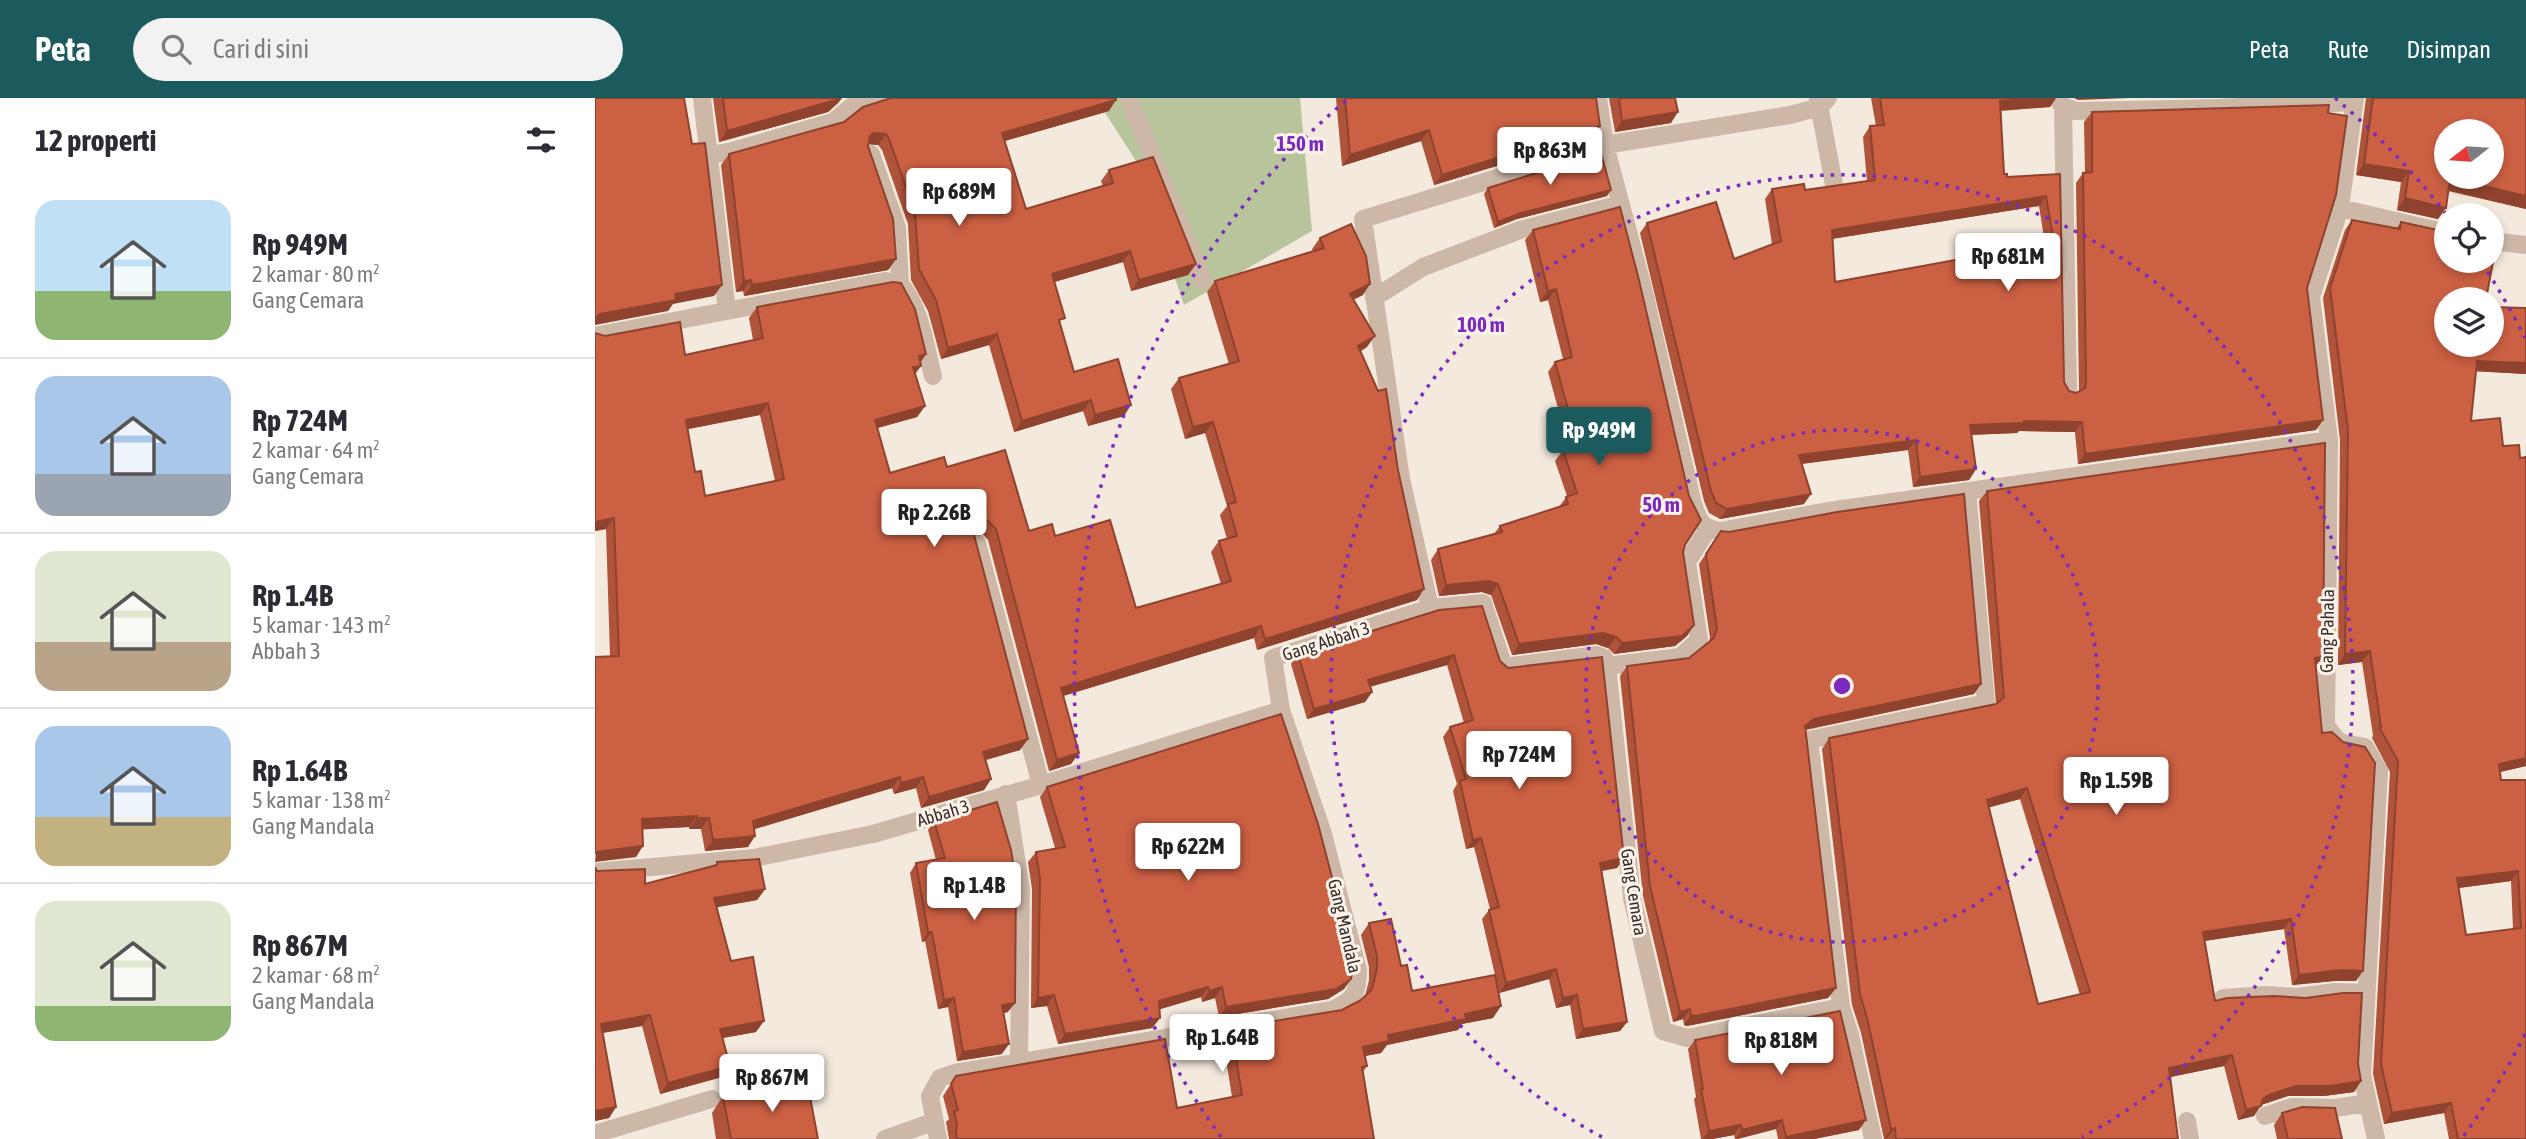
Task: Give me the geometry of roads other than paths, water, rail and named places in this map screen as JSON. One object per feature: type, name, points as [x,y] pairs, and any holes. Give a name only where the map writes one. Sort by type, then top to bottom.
[{"type":"street","points":[[702,98],[727,311]]},
{"type":"street","points":[[709,155],[729,152],[833,122],[856,103],[879,98]]},
{"type":"street","points":[[1129,98],[1203,281]]},
{"type":"street","points":[[1598,98],[1605,145],[1693,504],[1699,519],[1708,529],[1720,531],[1828,511],[2329,440]]},
{"type":"street","points":[[2060,102],[2076,111],[2219,108],[2354,100]]},
{"type":"street","name":"Gang Pahala","points":[[2354,100],[2340,208],[2311,297],[2329,440],[2326,726],[2339,742],[2365,747],[2379,771],[2362,1075],[2376,1139]]},
{"type":"street","points":[[1708,529],[1687,562],[1699,640],[1680,657],[1606,662],[1597,654],[1504,667],[1483,603],[1430,608],[1401,478],[1363,219],[1605,145],[1790,115],[1822,101],[1834,185]]},
{"type":"street","points":[[2060,102],[2069,392]]},
{"type":"street","points":[[871,154],[897,228],[900,284],[914,307],[933,376]]},
{"type":"street","points":[[1374,299],[1423,267],[1520,230],[1621,204]]},
{"type":"street","points":[[2340,208],[2434,230]]},
{"type":"street","points":[[2504,242],[2526,245]]},
{"type":"street","points":[[595,336],[885,281],[900,284]]},
{"type":"street","points":[[1873,1139],[1850,1035],[1841,1007],[1809,740],[1986,703],[1967,491]]},
{"type":"street","points":[[977,543],[1041,785]]},
{"type":"street","name":"Gang Abbah 3","points":[[1281,710],[1273,658],[1430,608]]},
{"type":"street","name":"Gang Cemara","points":[[1606,662],[1632,898],[1663,1031],[1687,1038],[1841,1007]]},
{"type":"street","name":"Abbah 3","points":[[595,872],[754,858],[873,834],[1281,710]]},
{"type":"street","name":"Gang Mandala","points":[[935,1130],[930,1096],[940,1078],[955,1073],[1332,1010],[1350,1001],[1357,989],[1358,970],[1323,834],[1281,710]]},
{"type":"street","points":[[1006,794],[1021,889],[1019,1062]]},
{"type":"street","points":[[2223,998],[2366,993]]},
{"type":"street","points":[[595,1134],[712,1098]]},
{"type":"street","points":[[2265,1116],[2292,1107],[2335,1108],[2368,1103]]},
{"type":"street","points":[[885,1139],[935,1130]]}]
